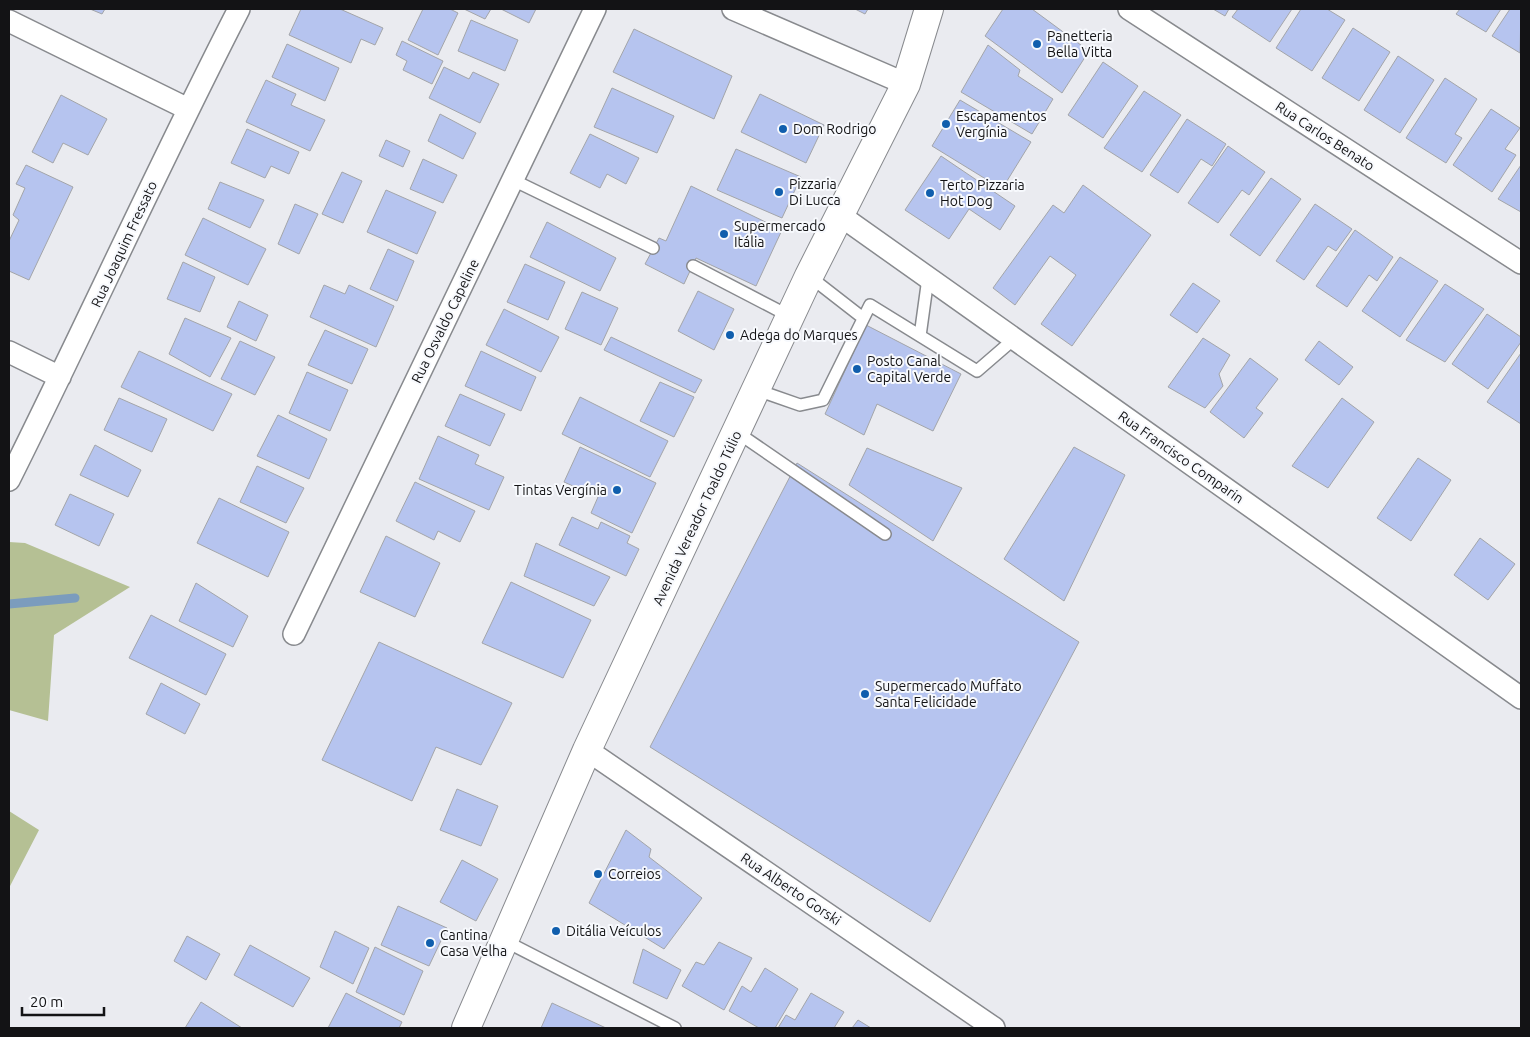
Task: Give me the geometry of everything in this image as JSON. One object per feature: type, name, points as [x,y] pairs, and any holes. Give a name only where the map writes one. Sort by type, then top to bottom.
[{"type":"main road","name":"Avenida Vereador Toaldo Túlio","points":[[466,1028],[587,750],[738,433],[809,276],[841,216],[906,84],[929,9]]},
{"type":"street","name":"Rua Joaquim Fressato","points":[[9,480],[188,109],[239,9]]},
{"type":"street","name":"Rua Osvaldo Capeline","points":[[294,634],[595,9]]},
{"type":"street","points":[[733,9],[906,84]]},
{"type":"street","name":"Rua Carlos Benato","points":[[1129,9],[1521,262]]},
{"type":"street","points":[[9,21],[188,109]]},
{"type":"street","name":"Rua Francisco Comparin","points":[[841,216],[1521,698]]},
{"type":"street","points":[[9,352],[60,377]]},
{"type":"street","name":"Rua Alberto Gorski","points":[[587,750],[994,1028]]},
{"type":"lane","points":[[513,180],[653,248]]},
{"type":"lane","points":[[693,266],[791,317]]},
{"type":"lane","points":[[809,276],[863,318]]},
{"type":"lane","points":[[920,336],[928,278]]},
{"type":"lane","points":[[757,390],[800,405],[823,400],[870,304],[977,371],[1014,339]]},
{"type":"lane","points":[[738,433],[886,534]]},
{"type":"lane","points":[[505,941],[675,1028]]},
{"type":"green space","points":[[9,542],[25,543],[130,587],[54,635],[48,721],[9,710]]},
{"type":"green space","points":[[9,811],[39,830],[9,888]]},
{"type":"building","points":[[90,9],[105,9],[102,14]]},
{"type":"building","points":[[301,9],[340,9],[383,28],[375,45],[361,39],[351,63],[289,35]]},
{"type":"building","points":[[423,9],[450,9],[458,13],[438,55],[408,40]]},
{"type":"building","points":[[464,9],[491,9],[485,19]]},
{"type":"building","points":[[501,9],[536,9],[529,23]]},
{"type":"building","points":[[855,9],[868,9],[865,14]]},
{"type":"building","name":"Panetteria Bella Vitta","points":[[1003,9],[1032,9],[1089,51],[1062,93],[985,36]]},
{"type":"building","points":[[1213,9],[1229,9],[1225,16]]},
{"type":"building","points":[[1238,9],[1292,9],[1270,42],[1232,17]]},
{"type":"building","points":[[1301,9],[1327,9],[1345,20],[1312,71],[1276,48]]},
{"type":"building","points":[[1460,9],[1501,9],[1486,32],[1456,14]]},
{"type":"building","points":[[1510,9],[1521,9],[1520,53],[1492,36]]},
{"type":"building","points":[[471,20],[518,40],[505,71],[458,51]]},
{"type":"building","points":[[1353,28],[1390,52],[1359,101],[1322,78]]},
{"type":"building","points":[[634,29],[732,76],[714,119],[613,72]]},
{"type":"building","points":[[402,41],[443,61],[432,84],[403,70],[407,61],[396,55]]},
{"type":"building","points":[[287,44],[339,68],[325,101],[272,77]]},
{"type":"building","points":[[988,45],[1020,70],[1018,76],[1053,99],[1032,134],[961,92]]},
{"type":"building","points":[[1398,56],[1434,80],[1400,133],[1364,110]]},
{"type":"building","points":[[1103,62],[1138,86],[1103,138],[1068,115]]},
{"type":"building","points":[[444,67],[469,79],[473,72],[499,84],[480,123],[429,98]]},
{"type":"building","points":[[1445,78],[1477,99],[1455,134],[1462,138],[1446,163],[1406,138]]},
{"type":"building","points":[[266,80],[296,94],[291,105],[325,120],[310,151],[246,122]]},
{"type":"building","points":[[612,88],[674,116],[657,153],[594,127]]},
{"type":"building","points":[[1144,91],[1181,115],[1142,172],[1104,148]]},
{"type":"building","name":"Dom Rodrigo","points":[[760,94],[824,125],[806,163],[741,132]]},
{"type":"building","points":[[61,95],[107,119],[88,155],[63,143],[53,163],[32,152]]},
{"type":"building","points":[[960,100],[1031,142],[1002,189],[932,146]]},
{"type":"building","points":[[1491,109],[1520,128],[1505,149],[1516,155],[1492,192],[1453,165]]},
{"type":"building","points":[[440,114],[476,133],[463,159],[428,141]]},
{"type":"building","points":[[1187,119],[1226,144],[1212,166],[1201,159],[1178,193],[1150,175]]},
{"type":"building","points":[[247,129],[299,152],[289,174],[271,166],[265,178],[231,163]]},
{"type":"building","points":[[590,134],[639,158],[626,184],[607,174],[600,188],[570,173]]},
{"type":"building","points":[[386,140],[410,151],[403,167],[379,156]]},
{"type":"building","points":[[1228,146],[1265,172],[1249,195],[1242,190],[1218,223],[1188,203]]},
{"type":"building","points":[[736,149],[801,177],[782,218],[717,190]]},
{"type":"building","points":[[941,156],[1015,206],[1000,230],[969,209],[949,239],[905,210]]},
{"type":"building","points":[[423,159],[457,175],[443,203],[410,189]]},
{"type":"building","points":[[26,165],[73,187],[29,280],[9,271],[9,241],[19,220],[13,215],[25,188],[16,184]]},
{"type":"building","points":[[1521,165],[1521,212],[1498,199]]},
{"type":"building","points":[[342,172],[362,181],[343,223],[322,214]]},
{"type":"building","points":[[1271,178],[1301,199],[1260,256],[1230,235]]},
{"type":"building","points":[[220,182],[264,200],[250,228],[208,209]]},
{"type":"building","points":[[1083,185],[1151,235],[1072,346],[1041,324],[1076,275],[1050,256],[1015,305],[993,288],[1053,205],[1064,213]]},
{"type":"building","name":"Supermercado Itália","points":[[691,186],[782,230],[756,286],[696,258],[684,284],[645,264],[659,238],[666,241]]},
{"type":"building","points":[[386,190],[436,212],[417,254],[367,232]]},
{"type":"building","points":[[295,204],[318,214],[299,254],[278,244]]},
{"type":"building","points":[[1315,204],[1352,229],[1336,251],[1328,246],[1304,280],[1276,261]]},
{"type":"building","points":[[203,218],[266,249],[248,285],[185,255]]},
{"type":"building","points":[[547,222],[616,258],[600,291],[530,257]]},
{"type":"building","points":[[1355,230],[1393,257],[1377,281],[1369,275],[1347,307],[1316,286]]},
{"type":"building","points":[[388,249],[414,261],[397,301],[370,289]]},
{"type":"building","points":[[1400,257],[1438,281],[1400,337],[1362,311]]},
{"type":"building","points":[[183,262],[215,277],[200,312],[167,299]]},
{"type":"building","points":[[525,264],[565,282],[548,320],[507,302]]},
{"type":"building","points":[[1193,283],[1220,301],[1197,333],[1170,315]]},
{"type":"building","points":[[1445,284],[1484,309],[1445,362],[1406,340]]},
{"type":"building","points":[[324,285],[345,294],[349,285],[394,306],[376,347],[310,317]]},
{"type":"building","points":[[698,291],[734,309],[714,350],[678,331]]},
{"type":"building","points":[[582,292],[618,308],[601,345],[565,329]]},
{"type":"building","points":[[239,301],[268,315],[256,341],[227,327]]},
{"type":"building","points":[[504,309],[559,337],[541,372],[486,345]]},
{"type":"building","points":[[1487,314],[1521,337],[1521,342],[1488,389],[1452,364]]},
{"type":"building","points":[[185,318],[231,338],[210,377],[169,354]]},
{"type":"building","points":[[866,325],[961,374],[933,431],[877,404],[864,435],[825,414]]},
{"type":"building","points":[[325,330],[368,349],[352,384],[308,365]]},
{"type":"building","points":[[611,337],[702,380],[695,393],[604,350]]},
{"type":"building","points":[[1203,338],[1230,355],[1219,374],[1223,386],[1205,408],[1168,387]]},
{"type":"building","points":[[240,341],[275,357],[255,395],[221,379]]},
{"type":"building","points":[[1319,341],[1353,367],[1339,385],[1305,360]]},
{"type":"building","points":[[139,351],[232,394],[213,431],[121,387]]},
{"type":"building","points":[[481,351],[536,377],[521,411],[465,386]]},
{"type":"building","points":[[1521,353],[1521,424],[1487,402]]},
{"type":"building","points":[[1250,358],[1278,379],[1256,408],[1263,413],[1244,438],[1210,412]]},
{"type":"building","points":[[307,372],[348,390],[330,431],[289,413]]},
{"type":"building","points":[[660,382],[694,397],[674,437],[640,421]]},
{"type":"building","points":[[460,394],[505,414],[490,446],[445,426]]},
{"type":"building","points":[[580,397],[668,441],[650,477],[562,434]]},
{"type":"building","points":[[119,398],[167,419],[152,452],[104,430]]},
{"type":"building","points":[[1342,398],[1374,422],[1328,488],[1292,466]]},
{"type":"building","points":[[278,415],[327,439],[309,479],[257,456]]},
{"type":"building","points":[[438,436],[479,455],[475,464],[504,477],[489,510],[419,479]]},
{"type":"building","points":[[95,445],[141,470],[128,497],[80,475]]},
{"type":"building","name":"Tintas Vergínia","points":[[580,447],[656,483],[632,533],[591,513],[598,497],[564,482]]},
{"type":"building","points":[[1074,447],[1125,475],[1064,601],[1004,559]]},
{"type":"building","points":[[867,448],[962,488],[933,541],[849,485]]},
{"type":"building","points":[[1418,458],[1451,480],[1411,541],[1377,518]]},
{"type":"building","name":"Supermercado Muffato Santa Felicidade","points":[[797,463],[1079,642],[930,922],[650,747]]},
{"type":"building","points":[[257,466],[304,488],[286,523],[240,502]]},
{"type":"building","points":[[415,482],[475,511],[460,542],[438,531],[434,540],[396,521]]},
{"type":"building","points":[[70,494],[114,514],[99,546],[55,525]]},
{"type":"building","points":[[219,498],[289,532],[268,577],[197,543]]},
{"type":"building","points":[[572,517],[598,529],[601,522],[630,536],[627,543],[639,549],[626,576],[559,545]]},
{"type":"building","points":[[386,536],[440,563],[415,617],[360,592]]},
{"type":"building","points":[[1480,538],[1515,564],[1488,600],[1454,575]]},
{"type":"building","points":[[536,543],[610,577],[594,606],[524,576]]},
{"type":"building","points":[[511,582],[591,620],[563,678],[482,643]]},
{"type":"building","points":[[196,583],[248,616],[233,647],[179,621]]},
{"type":"building","points":[[151,615],[226,654],[206,695],[129,658]]},
{"type":"building","points":[[379,642],[512,703],[481,765],[436,747],[412,801],[322,760]]},
{"type":"building","points":[[161,683],[200,704],[185,734],[146,714]]},
{"type":"building","points":[[457,789],[498,806],[481,846],[440,830]]},
{"type":"building","points":[[626,830],[651,849],[649,857],[702,898],[664,949],[589,903]]},
{"type":"building","points":[[462,860],[498,879],[476,921],[440,902]]},
{"type":"building","points":[[398,906],[447,928],[429,966],[381,945]]},
{"type":"building","points":[[335,931],[369,948],[353,984],[320,967]]},
{"type":"building","points":[[187,936],[220,954],[206,980],[174,961]]},
{"type":"building","points":[[719,942],[752,958],[724,1010],[682,986],[696,962],[704,965]]},
{"type":"building","points":[[250,945],[310,978],[293,1007],[234,975]]},
{"type":"building","points":[[375,947],[423,971],[404,1015],[356,992]]},
{"type":"building","points":[[643,949],[681,970],[667,999],[633,983]]},
{"type":"building","points":[[765,968],[798,989],[775,1028],[759,1028],[729,1011],[742,986],[751,992]]},
{"type":"building","points":[[346,993],[402,1022],[399,1028],[328,1028]]},
{"type":"building","points":[[811,993],[844,1012],[834,1028],[778,1028],[786,1015],[795,1020]]},
{"type":"building","points":[[201,1002],[242,1028],[185,1028]]},
{"type":"building","points":[[552,1003],[606,1028],[541,1028]]},
{"type":"building","points":[[858,1020],[871,1028],[852,1028]]},
{"type":"waterway","points":[[9,604],[75,598]]},
{"type":"place","name":"Panetteria Bella Vitta","points":[[1037,44]]},
{"type":"place","name":"Escapamentos Vergínia","points":[[946,124]]},
{"type":"place","name":"Dom Rodrigo","points":[[783,129]]},
{"type":"place","name":"Pizzaria Di Lucca","points":[[779,192]]},
{"type":"place","name":"Terto Pizzaria Hot Dog","points":[[930,193]]},
{"type":"place","name":"Supermercado Itália","points":[[724,234]]},
{"type":"place","name":"Adega do Marques","points":[[730,335]]},
{"type":"place","name":"Posto Canal Capital Verde","points":[[857,369]]},
{"type":"place","name":"Tintas Vergínia","points":[[617,490]]},
{"type":"place","name":"Supermercado Muffato Santa Felicidade","points":[[865,694]]},
{"type":"place","name":"Correios","points":[[598,874]]},
{"type":"place","name":"Ditália Veículos","points":[[556,931]]},
{"type":"place","name":"Cantina Casa Velha","points":[[430,943]]}]
